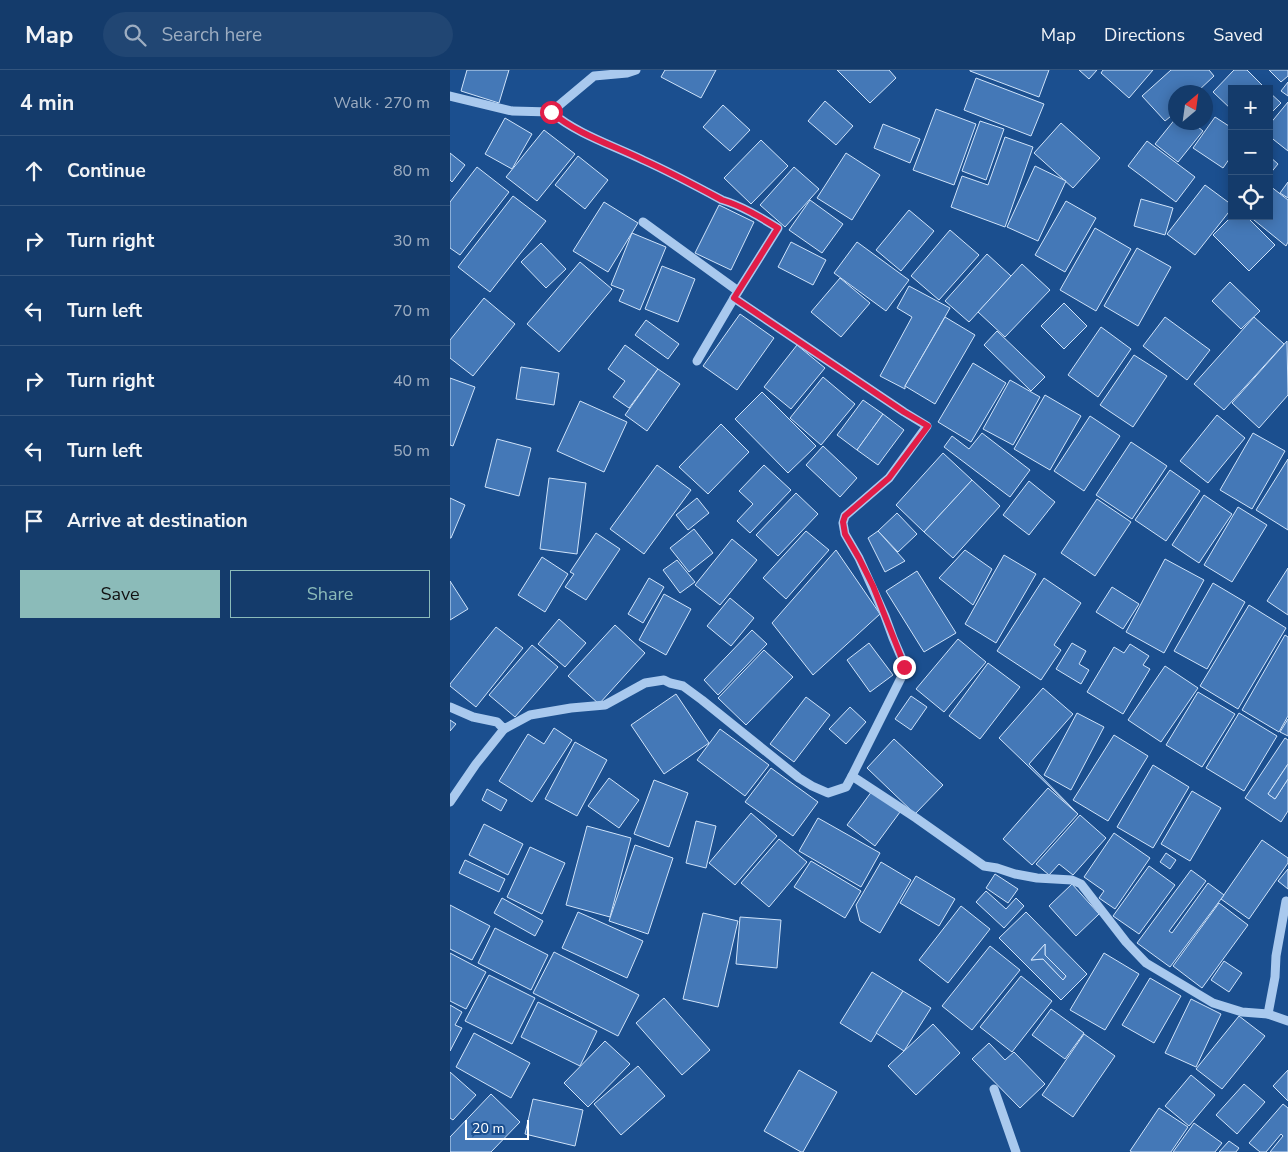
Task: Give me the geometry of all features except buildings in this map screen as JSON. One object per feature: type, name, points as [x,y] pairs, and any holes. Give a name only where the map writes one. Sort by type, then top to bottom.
[{"type":"street","points":[[551,112],[594,76],[627,73],[636,70]]},
{"type":"street","points":[[450,96],[512,111],[551,112],[576,129],[722,200],[758,215],[778,228],[697,361]]},
{"type":"street","points":[[450,802],[504,728],[530,714],[571,708],[605,706],[645,683],[664,680],[683,686],[799,778],[812,786],[828,792],[846,787],[902,676],[904,667],[902,659],[873,586],[845,534],[843,522],[845,516],[889,478],[928,426],[904,412],[736,295],[643,222]]},
{"type":"street","points":[[450,707],[473,717],[497,722],[504,728]]},
{"type":"street","points":[[852,776],[984,866],[1037,878],[1072,880],[1081,884],[1126,942],[1146,963],[1213,1004],[1242,1012],[1268,1014],[1288,1021]]},
{"type":"street","points":[[1268,1014],[1286,901]]},
{"type":"street","points":[[994,1090],[1016,1152]]},
{"type":"route","points":[[551,112],[576,129],[722,200],[758,215],[778,228],[734,298],[904,412],[928,426],[889,478],[845,516],[843,522],[845,534],[873,586],[904,667]]}]
